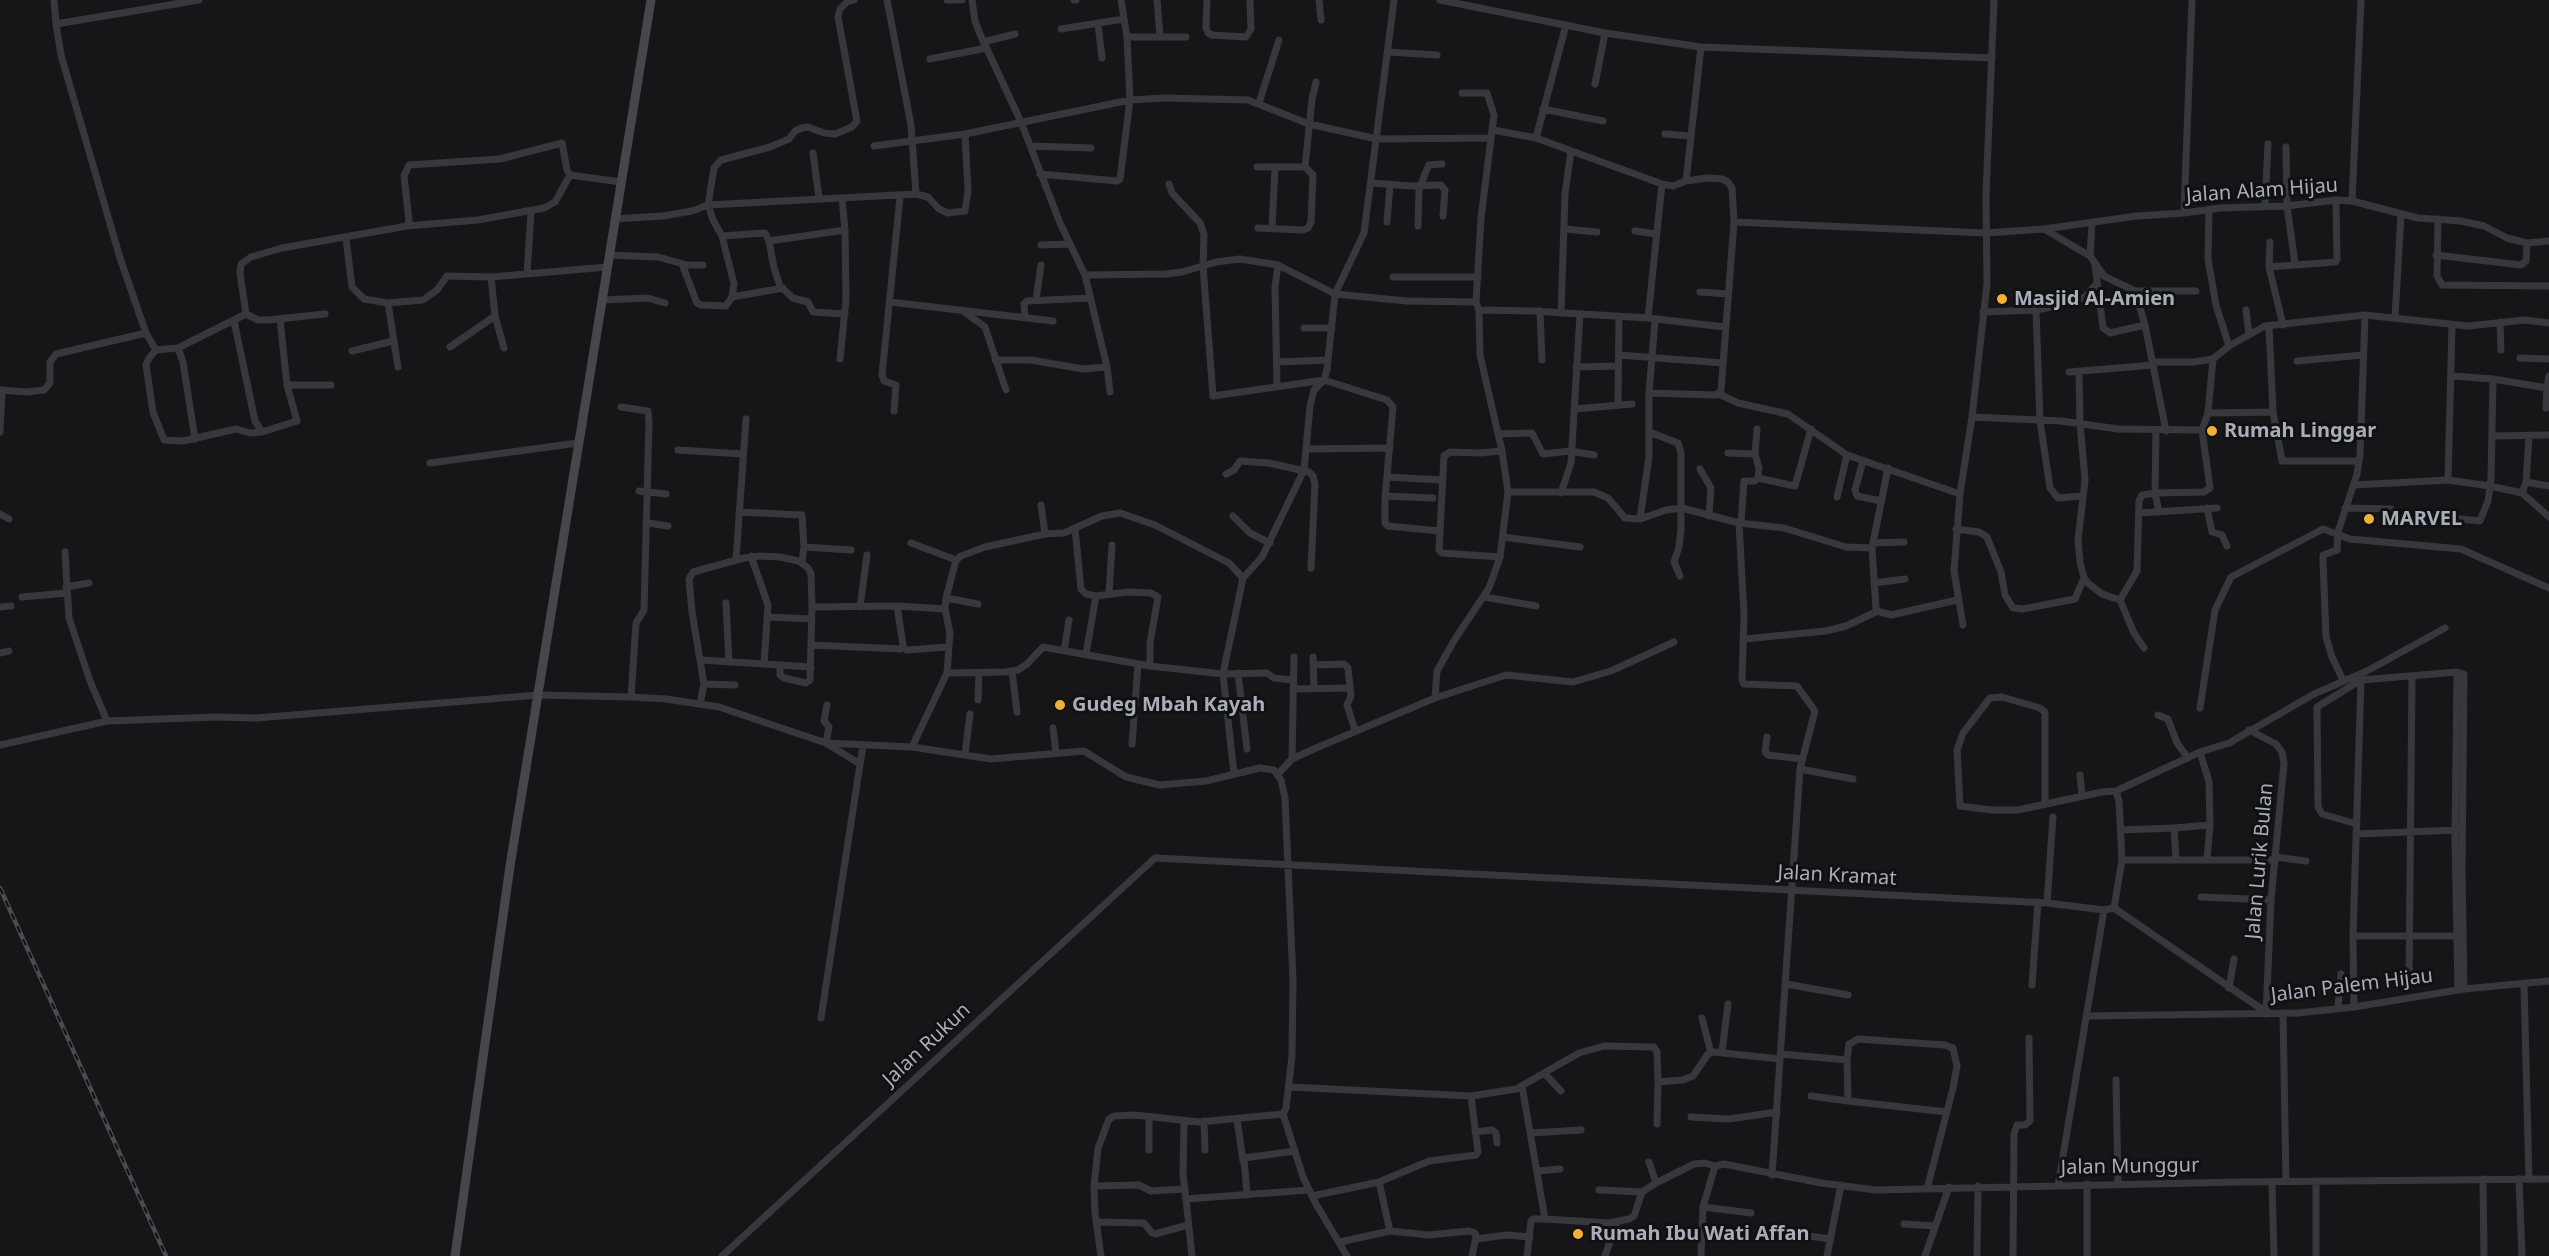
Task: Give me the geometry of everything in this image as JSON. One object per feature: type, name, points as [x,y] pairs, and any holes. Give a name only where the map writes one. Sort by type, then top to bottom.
[{"type":"main road","points":[[455,1256],[510,866],[651,0]]},
{"type":"street","points":[[54,0],[61,55],[120,258],[146,333],[156,350]]},
{"type":"street","points":[[56,24],[199,0]]},
{"type":"street","points":[[682,264],[699,305],[726,306],[732,297],[734,284],[722,236],[708,205],[714,168],[722,160],[770,147],[789,139],[795,131],[802,128],[808,127],[835,134],[852,127],[857,121],[838,17],[840,9],[847,2],[854,0]]},
{"type":"street","points":[[887,0],[913,140],[916,195]]},
{"type":"street","points":[[947,0],[962,0]]},
{"type":"street","points":[[972,0],[975,21],[1021,122],[1040,174],[1085,275],[1107,367],[1110,392]]},
{"type":"street","points":[[1040,174],[1119,180],[1130,100],[1127,37],[1121,0]]},
{"type":"street","points":[[1157,0],[1160,36]]},
{"type":"street","points":[[1207,0],[1206,28],[1208,33],[1246,38],[1251,29],[1250,0]]},
{"type":"street","points":[[1319,0],[1321,20]]},
{"type":"street","points":[[1234,774],[1223,674],[1244,578],[1262,557],[1270,543],[1304,470],[1310,406],[1314,390],[1324,380],[1335,294],[1359,247],[1364,232],[1394,0]]},
{"type":"street","points":[[1440,0],[1605,33],[1701,47],[1992,58]]},
{"type":"street","points":[[1963,625],[1957,600],[1954,571],[1956,529],[1987,285],[1986,232],[1994,0]]},
{"type":"street","points":[[2184,213],[2192,0]]},
{"type":"street","points":[[2352,201],[2361,0]]},
{"type":"street","points":[[1061,29],[1124,19]]},
{"type":"street","points":[[1098,24],[1102,58]]},
{"type":"street","points":[[1536,138],[1566,25]]},
{"type":"street","points":[[1595,84],[1605,33]]},
{"type":"street","points":[[930,59],[985,45],[1015,34]]},
{"type":"street","points":[[1127,37],[1186,37]]},
{"type":"street","points":[[1259,104],[1279,40]]},
{"type":"street","points":[[1686,181],[1701,47]]},
{"type":"street","points":[[1388,52],[1437,55]]},
{"type":"street","points":[[1305,167],[1316,82]]},
{"type":"street","points":[[1435,698],[1435,676],[1455,639],[1485,597],[1500,557],[1508,492],[1502,451],[1480,355],[1479,310],[1476,302],[1494,115],[1489,95],[1483,92],[1462,93]]},
{"type":"street","points":[[874,146],[965,134],[1130,100],[1165,98],[1226,98],[1259,104],[1310,124],[1377,139],[1490,138]]},
{"type":"street","points":[[1543,109],[1603,121]]},
{"type":"street","points":[[1493,130],[1536,138],[1662,184],[1673,186],[1686,181],[1707,178],[1722,179],[1728,182],[1732,189],[1734,222],[1719,394]]},
{"type":"street","points":[[615,219],[673,214],[692,211],[708,205],[916,195],[928,197],[939,209],[948,213],[965,211],[968,191],[965,134]]},
{"type":"street","points":[[1665,134],[1691,136]]},
{"type":"street","points":[[407,226],[409,220],[404,176],[409,165],[500,159],[562,142],[570,175]]},
{"type":"street","points":[[2265,206],[2268,144]]},
{"type":"street","points":[[1030,146],[1091,148]]},
{"type":"street","points":[[2286,147],[2287,206],[2295,264]]},
{"type":"street","points":[[1561,313],[1565,194],[1571,151]]},
{"type":"street","points":[[813,153],[819,198]]},
{"type":"street","points":[[1418,226],[1421,186],[1429,165],[1442,164]]},
{"type":"street","points":[[1257,166],[1305,167],[1313,175],[1311,222],[1308,228],[1303,231],[1258,228]]},
{"type":"street","points":[[1272,228],[1275,166]]},
{"type":"street","points":[[570,175],[621,182]]},
{"type":"street","points":[[246,314],[240,273],[244,260],[282,248],[346,239],[407,226],[531,212],[555,202],[570,175]]},
{"type":"street","points":[[1371,183],[1444,186],[1443,216]]},
{"type":"street","points":[[1169,184],[1172,193],[1202,229],[1213,396],[1324,380],[1387,400],[1393,407],[1384,518],[1388,526],[1439,531]]},
{"type":"street","points":[[1387,222],[1390,184]]},
{"type":"street","points":[[1640,519],[1649,457],[1648,393],[1652,359],[1651,319],[1656,234],[1662,184]]},
{"type":"street","points":[[894,411],[896,385],[884,381],[882,375],[900,197]]},
{"type":"street","points":[[840,359],[845,314],[845,230],[842,198]]},
{"type":"street","points":[[2270,267],[2337,260],[2336,200]]},
{"type":"street","name":"Jalan Alam Hijau","points":[[1734,222],[1986,232],[2044,229],[2137,216],[2287,206],[2336,200],[2352,201],[2401,215],[2484,226],[2506,237],[2527,243],[2549,241]]},
{"type":"street","points":[[2209,210],[2208,259],[2216,305],[2229,346]]},
{"type":"street","points":[[527,274],[531,212]]},
{"type":"street","points":[[2396,318],[2401,215]]},
{"type":"street","points":[[2438,219],[2436,255],[2438,281],[2445,286],[2549,286]]},
{"type":"street","points":[[2092,223],[2091,256],[2104,276],[2135,291],[2196,291]]},
{"type":"street","points":[[1565,229],[1597,232]]},
{"type":"street","points":[[2044,229],[2091,256]]},
{"type":"street","points":[[770,241],[845,230]]},
{"type":"street","points":[[1635,231],[1656,234]]},
{"type":"street","points":[[722,236],[765,233],[770,241],[777,279],[783,288],[793,298],[808,302],[813,312],[845,314]]},
{"type":"street","points":[[346,239],[352,287],[356,294],[364,299],[388,303],[423,300],[437,290],[447,276],[491,278],[607,267]]},
{"type":"street","points":[[2270,242],[2270,267],[2283,325]]},
{"type":"street","points":[[2436,255],[2521,265],[2526,261],[2527,243]]},
{"type":"street","points":[[1041,245],[1070,244]]},
{"type":"street","points":[[609,255],[658,257],[682,264],[703,265]]},
{"type":"street","points":[[1085,275],[1166,274],[1240,259],[1278,265],[1335,294],[1407,301],[1476,302]]},
{"type":"street","points":[[2095,264],[2103,328],[2110,333],[2145,325]]},
{"type":"street","points":[[1036,300],[1041,265]]},
{"type":"street","points":[[1277,386],[1275,287],[1278,265]]},
{"type":"street","points":[[1392,277],[1478,277]]},
{"type":"street","points":[[491,278],[495,316],[504,348]]},
{"type":"street","points":[[1983,312],[2036,310],[2075,302],[2085,297],[2097,283]]},
{"type":"street","points":[[732,297],[783,288]]},
{"type":"street","points":[[2135,291],[2145,325],[2166,431]]},
{"type":"street","points":[[1700,292],[1728,294]]},
{"type":"street","points":[[603,300],[648,298],[664,303]]},
{"type":"street","points":[[1025,317],[1024,304],[1036,300],[1090,298]]},
{"type":"street","points":[[388,303],[398,367]]},
{"type":"street","points":[[890,303],[1053,321]]},
{"type":"street","points":[[961,310],[985,327],[1006,390]]},
{"type":"street","points":[[1479,310],[1619,316],[1725,327]]},
{"type":"street","points":[[2036,310],[2040,421],[2050,488],[2053,495],[2065,498],[2083,496]]},
{"type":"street","points":[[2246,310],[2249,334]]},
{"type":"street","points":[[1540,311],[1542,360]]},
{"type":"street","points":[[246,314],[258,320],[280,320],[325,314]]},
{"type":"street","points":[[246,314],[178,348],[156,350],[149,358],[146,365],[153,412],[164,440],[171,442],[195,439],[236,429],[249,433],[262,432],[297,422],[287,385],[280,320]]},
{"type":"street","points":[[1561,493],[1570,472],[1580,314]]},
{"type":"street","points":[[2343,680],[2326,637],[2323,555],[2337,550],[2338,531],[2354,485],[2359,461],[2365,315]]},
{"type":"street","points":[[2069,372],[2212,359],[2249,334],[2269,326],[2365,315],[2451,325],[2480,325],[2525,320],[2549,324]]},
{"type":"street","points":[[450,346],[495,316]]},
{"type":"street","points":[[1618,405],[1619,316]]},
{"type":"street","points":[[234,321],[255,421],[262,432]]},
{"type":"street","points":[[2500,322],[2501,350]]},
{"type":"street","points":[[2448,480],[2452,376],[2451,325]]},
{"type":"street","points":[[2269,326],[2273,412],[2282,461],[2359,461]]},
{"type":"street","points":[[1304,328],[1332,328]]},
{"type":"street","points":[[0,432],[1,390],[27,392],[44,390],[50,383],[50,362],[56,354],[146,333]]},
{"type":"street","points":[[352,351],[393,340]]},
{"type":"street","points":[[178,348],[183,362],[195,439]]},
{"type":"street","points":[[1619,355],[1723,363]]},
{"type":"street","points":[[2297,361],[2363,355]]},
{"type":"street","points":[[2520,358],[2549,359]]},
{"type":"street","points":[[2120,600],[2137,571],[2140,498],[2155,493],[2204,492],[2210,488],[2202,430],[2208,413],[2212,359]]},
{"type":"street","points":[[995,360],[1034,360],[1083,369],[1107,367]]},
{"type":"street","points":[[1277,363],[1328,360]]},
{"type":"street","points":[[1576,367],[1618,366]]},
{"type":"street","points":[[1956,529],[1979,532],[1987,537],[2001,572],[2005,595],[2013,608],[2024,609],[2074,599],[2081,589],[2084,578],[2078,550],[2085,480],[2080,423],[2079,372]]},
{"type":"street","points":[[2452,376],[2547,387]]},
{"type":"street","points":[[2546,408],[2549,376]]},
{"type":"street","points":[[2460,519],[2480,521],[2483,519],[2490,482],[2493,379]]},
{"type":"street","points":[[287,385],[331,385]]},
{"type":"street","points":[[1648,393],[1719,394],[1738,403],[1788,414],[1847,455],[1960,494]]},
{"type":"street","points":[[1574,409],[1632,404]]},
{"type":"street","points":[[621,407],[644,409],[648,412],[643,491],[648,523],[644,610],[636,623],[631,697]]},
{"type":"street","points":[[2208,413],[2273,412]]},
{"type":"street","points":[[1972,417],[2080,423],[2118,429],[2202,430]]},
{"type":"street","points":[[736,560],[746,419]]},
{"type":"street","points":[[1757,429],[1755,454],[1759,468],[1758,478]]},
{"type":"street","points":[[1773,1175],[1800,769],[1815,711],[1797,686],[1744,684],[1741,677],[1744,639],[1740,523],[1744,481],[1755,481],[1758,478],[1795,486],[1811,429]]},
{"type":"street","points":[[2156,430],[2155,493],[2159,512]]},
{"type":"street","points":[[1649,432],[1678,443],[1681,453],[1682,508],[1679,547],[1674,562],[1680,576]]},
{"type":"street","points":[[1498,434],[1532,433],[1541,453],[1572,452],[1594,455]]},
{"type":"street","points":[[2492,436],[2549,435]]},
{"type":"street","points":[[2529,436],[2524,489],[2549,517]]},
{"type":"street","points":[[430,463],[578,443]]},
{"type":"street","points":[[1307,449],[1390,448]]},
{"type":"street","points":[[678,450],[744,454]]},
{"type":"street","points":[[1500,557],[1440,552],[1439,531],[1444,456],[1447,453],[1502,451]]},
{"type":"street","points":[[1728,453],[1755,454]]},
{"type":"street","points":[[1837,497],[1847,455]]},
{"type":"street","points":[[1226,474],[1234,470],[1240,461],[1269,463],[1304,470],[1313,476],[1315,484],[1311,568]]},
{"type":"street","points":[[1863,461],[1855,490],[1857,496],[1881,501]]},
{"type":"street","points":[[1878,611],[1874,584],[1873,546],[1888,468]]},
{"type":"street","points":[[1700,469],[1711,488],[1709,516]]},
{"type":"street","points":[[1387,477],[1442,480]]},
{"type":"street","points":[[2354,485],[2448,480],[2490,482],[2524,489],[2549,486]]},
{"type":"street","points":[[643,491],[666,494]]},
{"type":"street","points":[[1508,492],[1601,494],[1608,498],[1625,518],[1640,519],[1682,508],[1740,523],[1784,528],[1846,547],[1904,542]]},
{"type":"street","points":[[1385,496],[1433,498]]},
{"type":"street","points":[[1041,505],[1045,534]]},
{"type":"street","points":[[2207,508],[2212,532],[2222,535],[2227,546]]},
{"type":"street","points":[[2139,513],[2217,508]]},
{"type":"street","points":[[2345,508],[2391,509]]},
{"type":"street","points":[[739,512],[802,515],[804,547],[802,562]]},
{"type":"street","points":[[912,747],[946,674],[950,633],[945,609],[946,598],[956,560],[961,556],[985,547],[1045,534],[1064,533],[1101,516],[1120,513],[1155,525],[1229,563],[1244,578]]},
{"type":"street","points":[[0,514],[9,519]]},
{"type":"street","points":[[1233,516],[1250,533],[1270,543]]},
{"type":"street","points":[[648,523],[668,526]]},
{"type":"street","points":[[1075,529],[1081,589],[1086,594],[1096,596],[1151,593],[1158,597],[1150,643],[1150,666]]},
{"type":"street","points":[[2200,708],[2215,610],[2231,577],[2323,529],[2350,539],[2461,549],[2549,588]]},
{"type":"street","points":[[1503,537],[1580,547]]},
{"type":"street","points":[[911,543],[956,560]]},
{"type":"street","points":[[1109,594],[1112,545]]},
{"type":"street","points":[[804,547],[851,550]]},
{"type":"street","points":[[65,552],[69,618],[107,720]]},
{"type":"street","points":[[860,607],[867,555]]},
{"type":"street","points":[[751,556],[768,599],[764,664]]},
{"type":"street","points":[[700,704],[704,684],[692,612],[690,574],[751,556],[780,557],[802,562],[811,574],[810,680],[806,683],[784,678],[780,675],[780,665]]},
{"type":"street","points":[[2084,578],[2095,590],[2120,600],[2134,633],[2144,648]]},
{"type":"street","points":[[1874,584],[1905,579]]},
{"type":"street","points":[[22,597],[67,590],[89,583]]},
{"type":"street","points":[[1086,654],[1096,596]]},
{"type":"street","points":[[1485,597],[1536,606]]},
{"type":"street","points":[[946,598],[978,604]]},
{"type":"street","points":[[1744,639],[1826,631],[1846,626],[1878,611],[1891,615],[1957,600]]},
{"type":"street","points":[[726,603],[729,662]]},
{"type":"street","points":[[0,607],[11,606]]},
{"type":"street","points":[[812,607],[897,606],[945,609]]},
{"type":"street","points":[[811,645],[901,649],[903,645],[897,606]]},
{"type":"street","points":[[768,617],[812,619]]},
{"type":"street","points":[[1064,651],[1069,620]]},
{"type":"street","points":[[2045,803],[2045,712],[2040,708],[2002,697],[1990,698],[1963,733],[1957,750],[1960,806],[2006,810],[2116,791],[2200,752],[2229,743],[2314,694],[2367,671],[2445,628]]},
{"type":"street","points":[[1278,774],[1292,759],[1355,730],[1435,698],[1506,675],[1573,682],[1611,671],[1674,642]]},
{"type":"street","points":[[907,650],[948,647]]},
{"type":"street","points":[[946,674],[1012,671],[1027,664],[1043,647],[1150,666],[1223,674],[1267,673],[1274,678],[1292,680]]},
{"type":"street","points":[[0,653],[9,651]]},
{"type":"street","points":[[1292,759],[1294,657]]},
{"type":"street","points":[[701,660],[811,667]]},
{"type":"street","points":[[1314,688],[1313,661],[1346,665],[1351,696],[1347,705],[1355,730]]},
{"type":"street","points":[[1132,744],[1138,664]]},
{"type":"street","points":[[1012,671],[1017,712]]},
{"type":"street","points":[[2356,824],[2322,814],[2318,807],[2316,707],[2361,680],[2457,672],[2461,989]]},
{"type":"street","points":[[978,700],[979,673]]},
{"type":"street","points":[[1238,673],[1247,749]]},
{"type":"street","points":[[2409,986],[2412,676]]},
{"type":"street","points":[[2354,1007],[2356,824],[2361,680]]},
{"type":"street","points":[[704,684],[735,685]]},
{"type":"street","points":[[1293,689],[1350,688]]},
{"type":"street","points":[[0,746],[107,720],[256,718],[539,695],[631,697],[700,704],[739,713],[826,743],[860,764]]},
{"type":"street","points":[[826,743],[829,728],[824,721],[827,705]]},
{"type":"street","points":[[965,755],[970,714]]},
{"type":"street","points":[[2158,715],[2170,723],[2177,743],[2188,758]]},
{"type":"street","points":[[1053,728],[1056,753]]},
{"type":"street","name":"Jalan Lurik Bulan","points":[[2249,730],[2276,744],[2282,752],[2283,774],[2271,900],[2266,1013]]},
{"type":"street","points":[[1767,737],[1765,752],[1768,755],[1802,759]]},
{"type":"street","points":[[826,743],[912,747],[1010,759],[1084,751],[1126,777],[1160,785],[1191,784],[1260,768],[1274,770],[1283,787],[1289,864],[1293,980],[1290,1087],[1283,1114],[1311,1193],[1347,1256]]},
{"type":"street","points":[[821,1018],[863,745]]},
{"type":"street","points":[[2200,752],[2209,782],[2210,825],[2207,860]]},
{"type":"street","points":[[1800,769],[1853,779]]},
{"type":"street","points":[[2080,775],[2082,796]]},
{"type":"street","points":[[2116,791],[2119,801],[2122,860],[2114,908],[2266,1013]]},
{"type":"street","points":[[2048,903],[2053,817]]},
{"type":"street","points":[[2121,830],[2210,825]]},
{"type":"street","points":[[2174,828],[2176,859]]},
{"type":"street","points":[[2356,834],[2459,830]]},
{"type":"street","points":[[2459,830],[2456,936],[2461,989]]},
{"type":"street","name":"Jalan Kramat","points":[[1155,858],[2038,902],[2104,910],[2114,908]]},
{"type":"street","name":"Jalan Rukun","points":[[722,1256],[1155,858]]},
{"type":"street","points":[[2122,860],[2274,859],[2306,861]]},
{"type":"street","points":[[2201,897],[2271,900]]},
{"type":"street","points":[[2032,985],[2038,902]]},
{"type":"street","points":[[2058,1186],[2104,910]]},
{"type":"street","points":[[2354,936],[2408,938],[2456,936]]},
{"type":"street","points":[[2229,988],[2234,959]]},
{"type":"street","points":[[2338,1007],[2341,974]]},
{"type":"street","name":"Jalan Palem Hijau","points":[[2086,1016],[2283,1013],[2354,1007],[2461,989],[2549,981]]},
{"type":"street","points":[[1786,984],[1848,995]]},
{"type":"street","points":[[2524,984],[2529,1179]]},
{"type":"street","points":[[1722,1052],[1728,1004]]},
{"type":"street","points":[[2283,1013],[2286,1182]]},
{"type":"street","points":[[1702,1018],[1711,1053]]},
{"type":"street","points":[[2013,1256],[2012,1186],[2015,1128],[2017,1125],[2025,1125],[2030,1121],[2029,1038]]},
{"type":"street","points":[[1848,1101],[1849,1044],[1858,1039],[1945,1045],[1953,1048],[1957,1066],[1927,1189]]},
{"type":"street","points":[[1290,1087],[1381,1094],[1471,1096],[1522,1086],[1593,1048],[1654,1047],[1658,1052],[1657,1124]]},
{"type":"street","points":[[1658,1082],[1683,1080],[1693,1076],[1711,1053],[1847,1060]]},
{"type":"street","points":[[1545,1074],[1561,1091]]},
{"type":"street","points":[[2116,1080],[2118,1184]]},
{"type":"street","points":[[1522,1086],[1532,1133],[1545,1219]]},
{"type":"street","points":[[1186,1199],[1311,1193],[1379,1182],[1429,1161],[1476,1155],[1478,1152],[1471,1096]]},
{"type":"street","points":[[1811,1096],[1947,1112]]},
{"type":"street","points":[[1691,1116],[1730,1119],[1777,1112]]},
{"type":"street","points":[[1101,1256],[1094,1186],[1098,1149],[1109,1119],[1119,1115],[1204,1122],[1283,1114]]},
{"type":"street","points":[[1149,1118],[1149,1150]]},
{"type":"street","points":[[1237,1119],[1247,1195]]},
{"type":"street","points":[[1184,1121],[1184,1189],[1192,1256]]},
{"type":"street","points":[[1204,1122],[1205,1150]]},
{"type":"street","points":[[1475,1132],[1492,1130],[1496,1133],[1497,1143]]},
{"type":"street","points":[[1532,1133],[1581,1130]]},
{"type":"street","points":[[1243,1161],[1248,1156],[1295,1151]]},
{"type":"street","points":[[1649,1162],[1656,1183]]},
{"type":"street","name":"Jalan Munggur","points":[[1642,1192],[1694,1164],[1705,1162],[1715,1166],[1724,1164],[1773,1175],[1876,1190],[2086,1184],[2549,1179]]},
{"type":"street","points":[[1701,1256],[1703,1207],[1715,1166]]},
{"type":"street","points":[[1538,1171],[1560,1169]]},
{"type":"street","points":[[2483,1179],[2484,1256]]},
{"type":"street","points":[[2519,1179],[2522,1256]]},
{"type":"street","points":[[1379,1182],[1390,1231]]},
{"type":"street","points":[[2316,1182],[2316,1256]]},
{"type":"street","points":[[2272,1183],[2274,1256]]},
{"type":"street","points":[[2086,1184],[2087,1256]]},
{"type":"street","points":[[1094,1186],[1140,1185],[1151,1191],[1184,1189]]},
{"type":"street","points":[[1827,1256],[1841,1185]]},
{"type":"street","points":[[1977,1256],[1978,1186]]},
{"type":"street","points":[[1925,1256],[1949,1187]]},
{"type":"street","points":[[1527,1256],[1533,1219],[1617,1222],[1634,1216],[1642,1192],[1599,1190]]},
{"type":"street","points":[[1703,1207],[1751,1213]]},
{"type":"street","points":[[1097,1222],[1144,1224],[1155,1234],[1188,1225]]},
{"type":"street","points":[[1605,1256],[1617,1222]]},
{"type":"street","points":[[1904,1224],[1935,1226]]},
{"type":"street","points":[[1340,1242],[1390,1231],[1429,1235],[1469,1231],[1474,1233],[1476,1239],[1473,1256]]},
{"type":"street","points":[[1779,1232],[1831,1239]]},
{"type":"street","points":[[1476,1239],[1507,1235],[1530,1237]]},
{"type":"railway","points":[[0,888],[166,1256]]},
{"type":"place","name":"Masjid Al-Amien","points":[[2002,299]]},
{"type":"place","name":"Rumah Linggar","points":[[2212,431]]},
{"type":"place","name":"MARVEL","points":[[2369,519]]},
{"type":"place","name":"Gudeg Mbah Kayah","points":[[1060,705]]},
{"type":"place","name":"Rumah Ibu Wati Affan","points":[[1578,1234]]}]
